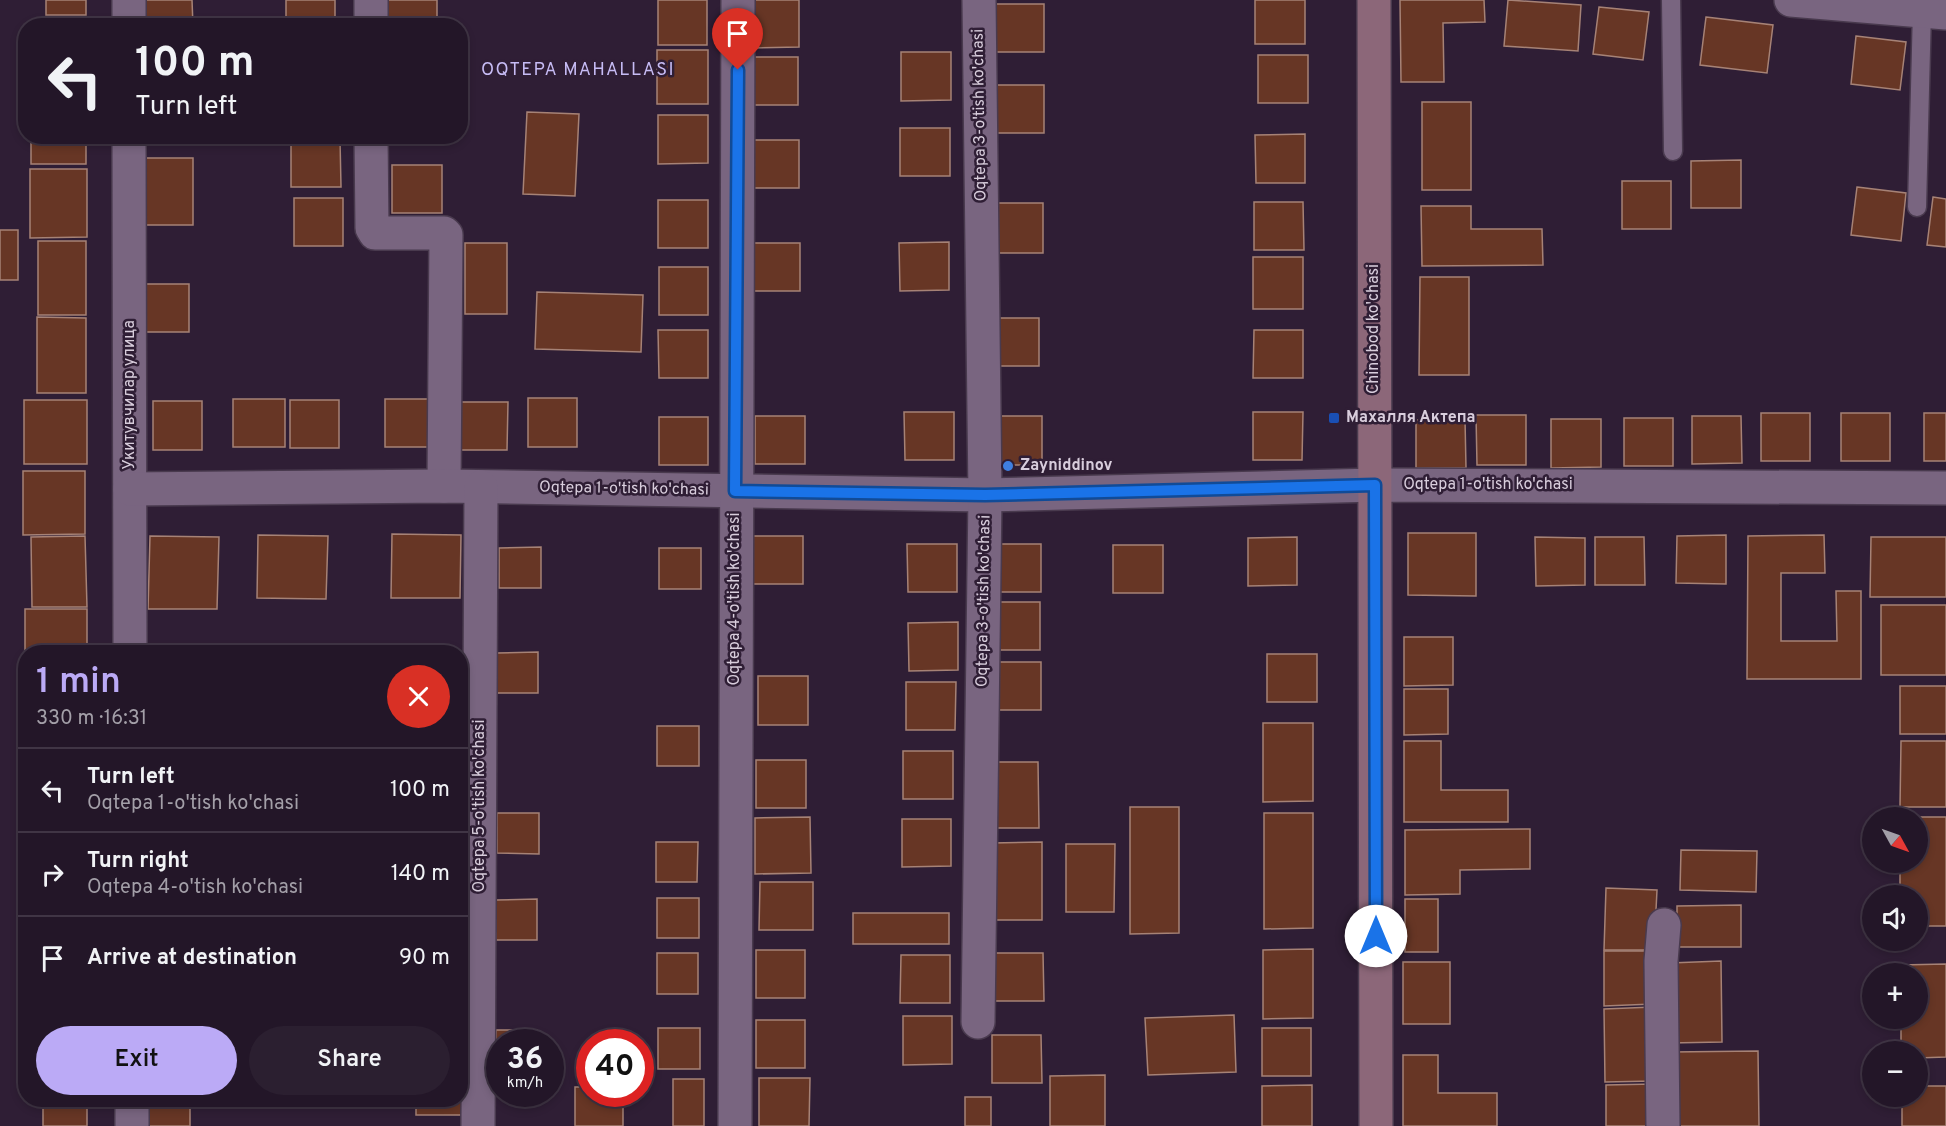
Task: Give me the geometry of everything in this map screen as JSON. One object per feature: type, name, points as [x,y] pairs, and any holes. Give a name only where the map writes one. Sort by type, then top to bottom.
[{"type":"street","points":[[129,0],[129,18]]},
{"type":"street","points":[[371,0],[371,18]]},
{"type":"street","name":"Oqtepa 4-o'tish ko'chasi","points":[[735,1126],[738,0]]},
{"type":"street","name":"Oqtepa 3-o'tish ko'chasi","points":[[978,1022],[985,495],[979,0]]},
{"type":"street","name":"Chinobod ko'chasi","points":[[1374,0],[1376,1126]]},
{"type":"street","points":[[1791,0],[1934,12]]},
{"type":"street","name":"Укитувчилар улица","points":[[129,144],[130,645]]},
{"type":"street","points":[[371,144],[372,228],[375,233],[444,233],[446,235],[444,486]]},
{"type":"street","name":"Oqtepa 1-o'tish ko'chasi","points":[[130,489],[444,486],[985,495],[1375,485],[1946,488]]},
{"type":"street","name":"Oqtepa 5-o'tish ko'chasi","points":[[478,1126],[482,487]]},
{"type":"street","points":[[1663,1126],[1661,961],[1664,925]]},
{"type":"street","points":[[132,1107],[132,1126]]},
{"type":"lane","points":[[1671,0],[1673,151]]},
{"type":"lane","points":[[1917,207],[1934,12]]},
{"type":"building","points":[[46,0],[86,0],[86,15],[46,15]]},
{"type":"building","points":[[143,0],[192,0],[193,18],[143,18]]},
{"type":"building","points":[[286,0],[335,0],[335,18],[286,18]]},
{"type":"building","points":[[387,0],[437,0],[437,18],[387,18]]},
{"type":"building","points":[[658,0],[707,0],[707,45],[658,45]]},
{"type":"building","points":[[750,0],[799,0],[799,47],[750,48]]},
{"type":"building","points":[[1255,0],[1305,0],[1305,44],[1255,44]]},
{"type":"building","points":[[1400,0],[1484,0],[1485,22],[1443,23],[1444,82],[1401,82]]},
{"type":"building","points":[[1508,0],[1581,5],[1578,51],[1504,46]]},
{"type":"building","points":[[995,4],[1044,4],[1044,52],[995,52]]},
{"type":"building","points":[[1599,7],[1649,12],[1643,60],[1593,54]]},
{"type":"building","points":[[1706,17],[1773,25],[1767,73],[1700,65]]},
{"type":"building","points":[[1856,36],[1906,42],[1900,90],[1851,84]]},
{"type":"building","points":[[657,50],[708,50],[708,104],[657,104]]},
{"type":"building","points":[[901,52],[951,52],[951,100],[901,101]]},
{"type":"building","points":[[1258,55],[1308,55],[1308,103],[1258,103]]},
{"type":"building","points":[[748,57],[798,57],[798,105],[748,105]]},
{"type":"building","points":[[995,85],[1044,85],[1044,133],[995,133]]},
{"type":"building","points":[[1422,102],[1471,102],[1471,190],[1422,190]]},
{"type":"building","points":[[527,112],[579,114],[575,196],[523,194]]},
{"type":"building","points":[[658,115],[708,115],[708,163],[658,164]]},
{"type":"building","points":[[900,128],[950,128],[950,176],[900,176]]},
{"type":"building","points":[[1305,134],[1305,183],[1256,183],[1255,135]]},
{"type":"building","points":[[750,140],[799,140],[799,188],[750,188]]},
{"type":"building","points":[[31,144],[86,144],[86,164],[31,164]]},
{"type":"building","points":[[291,144],[340,144],[341,187],[291,187]]},
{"type":"building","points":[[144,158],[193,158],[193,225],[144,225]]},
{"type":"building","points":[[1741,160],[1741,208],[1691,208],[1691,161]]},
{"type":"building","points":[[392,165],[442,165],[442,213],[392,213]]},
{"type":"building","points":[[30,169],[87,169],[87,237],[30,238]]},
{"type":"building","points":[[1622,181],[1671,181],[1671,229],[1622,229]]},
{"type":"building","points":[[1857,187],[1906,193],[1901,241],[1851,235]]},
{"type":"building","points":[[1933,197],[1946,199],[1946,247],[1927,245]]},
{"type":"building","points":[[294,198],[343,198],[343,246],[294,246]]},
{"type":"building","points":[[658,200],[708,200],[708,248],[658,248]]},
{"type":"building","points":[[1254,202],[1303,202],[1304,250],[1254,250]]},
{"type":"building","points":[[993,203],[1043,203],[1043,253],[994,253]]},
{"type":"building","points":[[1421,206],[1471,206],[1471,229],[1542,229],[1543,265],[1422,266]]},
{"type":"building","points":[[0,230],[18,230],[18,280],[0,280]]},
{"type":"building","points":[[38,241],[86,241],[86,315],[38,315]]},
{"type":"building","points":[[949,242],[949,290],[900,291],[899,243]]},
{"type":"building","points":[[465,243],[507,243],[507,314],[465,314]]},
{"type":"building","points":[[751,243],[800,243],[800,291],[750,291]]},
{"type":"building","points":[[1253,257],[1303,257],[1303,309],[1253,309]]},
{"type":"building","points":[[659,267],[708,267],[708,315],[659,315]]},
{"type":"building","points":[[1420,277],[1469,277],[1469,375],[1419,375]]},
{"type":"building","points":[[140,284],[189,284],[189,332],[139,332]]},
{"type":"building","points":[[537,292],[643,295],[641,352],[535,349]]},
{"type":"building","points":[[37,317],[86,318],[86,393],[37,393]]},
{"type":"building","points":[[989,318],[1039,318],[1039,366],[990,366]]},
{"type":"building","points":[[658,330],[708,330],[708,378],[659,378]]},
{"type":"building","points":[[1254,330],[1303,330],[1303,378],[1253,378]]},
{"type":"building","points":[[528,398],[577,398],[577,447],[528,447]]},
{"type":"building","points":[[233,399],[285,399],[285,447],[233,447]]},
{"type":"building","points":[[385,399],[434,399],[434,447],[385,447]]},
{"type":"building","points":[[24,400],[87,400],[87,464],[24,464]]},
{"type":"building","points":[[290,400],[339,400],[339,448],[290,448]]},
{"type":"building","points":[[153,401],[202,401],[202,450],[153,450]]},
{"type":"building","points":[[458,402],[508,402],[507,450],[458,450]]},
{"type":"building","points":[[904,412],[954,412],[954,460],[905,460]]},
{"type":"building","points":[[1253,412],[1303,412],[1302,460],[1253,460]]},
{"type":"building","points":[[1761,413],[1810,413],[1810,461],[1761,461]]},
{"type":"building","points":[[1841,413],[1890,413],[1890,461],[1841,461]]},
{"type":"building","points":[[1924,413],[1946,413],[1946,461],[1924,461]]},
{"type":"building","points":[[1476,415],[1526,415],[1526,465],[1477,465]]},
{"type":"building","points":[[755,416],[805,416],[805,464],[755,464]]},
{"type":"building","points":[[993,416],[1042,416],[1042,465],[993,465]]},
{"type":"building","points":[[1692,416],[1741,416],[1742,463],[1692,464]]},
{"type":"building","points":[[659,417],[708,417],[708,465],[659,465]]},
{"type":"building","points":[[1624,418],[1673,418],[1673,466],[1624,466]]},
{"type":"building","points":[[1465,419],[1466,468],[1416,468],[1416,420]]},
{"type":"building","points":[[1551,419],[1601,419],[1601,467],[1551,468]]},
{"type":"building","points":[[23,471],[85,471],[85,534],[23,535]]},
{"type":"building","points":[[1408,533],[1476,533],[1476,596],[1408,595]]},
{"type":"building","points":[[392,534],[461,535],[460,598],[391,598]]},
{"type":"building","points":[[258,535],[328,536],[326,599],[257,598]]},
{"type":"building","points":[[1726,535],[1726,584],[1676,583],[1677,536]]},
{"type":"building","points":[[1824,535],[1825,573],[1781,573],[1781,641],[1837,641],[1836,591],[1861,591],[1861,679],[1747,679],[1748,536]]},
{"type":"building","points":[[85,536],[87,607],[32,607],[31,537]]},
{"type":"building","points":[[150,536],[219,537],[217,609],[148,609]]},
{"type":"building","points":[[753,536],[803,536],[803,584],[753,584]]},
{"type":"building","points":[[1297,537],[1297,585],[1248,586],[1248,538]]},
{"type":"building","points":[[1535,537],[1585,538],[1585,585],[1536,586]]},
{"type":"building","points":[[1595,537],[1644,537],[1645,585],[1595,585]]},
{"type":"building","points":[[1871,537],[1946,537],[1946,597],[1870,597]]},
{"type":"building","points":[[907,544],[957,544],[957,592],[908,592]]},
{"type":"building","points":[[992,544],[1041,544],[1041,592],[992,592]]},
{"type":"building","points":[[1113,545],[1163,545],[1163,593],[1113,593]]},
{"type":"building","points":[[541,547],[541,588],[499,588],[499,548]]},
{"type":"building","points":[[659,548],[701,548],[701,589],[659,589]]},
{"type":"building","points":[[990,602],[1040,602],[1040,650],[990,650]]},
{"type":"building","points":[[1881,605],[1946,605],[1946,675],[1881,675]]},
{"type":"building","points":[[25,609],[87,609],[87,645],[25,645]]},
{"type":"building","points":[[958,622],[958,670],[909,671],[908,623]]},
{"type":"building","points":[[1404,637],[1453,637],[1453,685],[1404,686]]},
{"type":"building","points":[[538,652],[538,693],[497,693],[497,653]]},
{"type":"building","points":[[1267,654],[1317,654],[1317,702],[1267,702]]},
{"type":"building","points":[[991,662],[1041,662],[1041,710],[992,710]]},
{"type":"building","points":[[758,676],[808,676],[808,725],[758,725]]},
{"type":"building","points":[[906,682],[956,682],[955,730],[906,730]]},
{"type":"building","points":[[1900,686],[1946,686],[1946,734],[1900,734]]},
{"type":"building","points":[[1404,689],[1448,689],[1448,734],[1404,735]]},
{"type":"building","points":[[1263,723],[1313,723],[1313,801],[1263,802]]},
{"type":"building","points":[[657,726],[699,726],[699,766],[657,766]]},
{"type":"building","points":[[1404,741],[1441,741],[1441,790],[1508,790],[1508,822],[1404,822]]},
{"type":"building","points":[[1901,741],[1946,741],[1946,807],[1900,807]]},
{"type":"building","points":[[903,751],[953,751],[953,799],[903,799]]},
{"type":"building","points":[[756,760],[806,760],[806,808],[756,808]]},
{"type":"building","points":[[989,762],[1038,762],[1039,828],[989,828]]},
{"type":"building","points":[[1130,807],[1179,807],[1179,933],[1130,934]]},
{"type":"building","points":[[497,813],[539,813],[539,854],[497,853]]},
{"type":"building","points":[[1264,813],[1313,813],[1313,928],[1264,929]]},
{"type":"building","points":[[810,817],[811,873],[755,874],[755,818]]},
{"type":"building","points":[[1928,817],[1946,817],[1946,926],[1928,926],[1928,885],[1900,885],[1900,873],[1928,873]]},
{"type":"building","points":[[902,819],[951,819],[951,866],[902,867]]},
{"type":"building","points":[[1530,829],[1530,869],[1460,870],[1460,894],[1405,895],[1405,830]]},
{"type":"building","points":[[656,842],[698,842],[697,882],[656,882]]},
{"type":"building","points":[[1042,842],[1042,920],[993,920],[992,843]]},
{"type":"building","points":[[1066,844],[1115,844],[1114,912],[1066,912]]},
{"type":"building","points":[[1681,850],[1757,851],[1756,892],[1680,890]]},
{"type":"building","points":[[760,882],[813,882],[813,930],[759,930]]},
{"type":"building","points":[[1606,888],[1657,890],[1654,950],[1604,950]]},
{"type":"building","points":[[657,898],[699,898],[699,938],[657,938]]},
{"type":"building","points":[[537,899],[537,940],[496,940],[496,900]]},
{"type":"building","points":[[1405,899],[1438,899],[1438,952],[1405,952]]},
{"type":"building","points":[[1741,905],[1741,947],[1677,947],[1677,906]]},
{"type":"building","points":[[853,913],[949,913],[949,944],[853,944]]},
{"type":"building","points":[[1313,949],[1313,1018],[1263,1019],[1263,950]]},
{"type":"building","points":[[756,950],[805,950],[805,998],[756,998]]},
{"type":"building","points":[[1604,951],[1654,951],[1653,1004],[1604,1006]]},
{"type":"building","points":[[657,953],[698,953],[698,994],[657,994]]},
{"type":"building","points":[[994,953],[1043,953],[1044,1001],[994,1001]]},
{"type":"building","points":[[901,955],[950,955],[950,1003],[900,1003]]},
{"type":"building","points":[[1721,961],[1722,1042],[1670,1043],[1670,963]]},
{"type":"building","points":[[1403,962],[1450,962],[1450,1024],[1403,1024]]},
{"type":"building","points":[[1928,964],[1946,964],[1946,1057],[1928,1058],[1928,1041],[1901,1041],[1901,1029],[1928,1029]]},
{"type":"building","points":[[1653,1007],[1653,1081],[1605,1082],[1604,1009]]},
{"type":"building","points":[[1234,1015],[1236,1072],[1148,1075],[1145,1018]]},
{"type":"building","points":[[903,1016],[952,1016],[952,1064],[903,1065]]},
{"type":"building","points":[[756,1020],[805,1020],[805,1068],[756,1068]]},
{"type":"building","points":[[658,1028],[700,1028],[700,1069],[658,1069]]},
{"type":"building","points":[[1262,1028],[1311,1028],[1311,1076],[1262,1076]]},
{"type":"building","points":[[992,1035],[1041,1035],[1042,1083],[992,1083]]},
{"type":"building","points":[[1758,1051],[1759,1126],[1672,1126],[1671,1052]]},
{"type":"building","points":[[1403,1055],[1438,1055],[1438,1093],[1497,1093],[1497,1126],[1403,1126]]},
{"type":"building","points":[[1105,1075],[1105,1126],[1050,1126],[1050,1076]]},
{"type":"building","points":[[759,1078],[810,1078],[809,1126],[759,1126]]},
{"type":"building","points":[[673,1079],[704,1079],[704,1126],[673,1126]]},
{"type":"building","points":[[1654,1084],[1654,1126],[1606,1126],[1606,1085]]},
{"type":"building","points":[[1312,1085],[1312,1126],[1262,1126],[1262,1086]]},
{"type":"building","points":[[1928,1086],[1946,1086],[1946,1126],[1902,1126],[1902,1107],[1928,1107]]},
{"type":"building","points":[[575,1087],[576,1107],[623,1107],[623,1126],[575,1126]]},
{"type":"building","points":[[965,1097],[991,1097],[991,1126],[965,1126]]},
{"type":"building","points":[[43,1107],[87,1107],[87,1126],[43,1126]]},
{"type":"building","points":[[148,1107],[190,1107],[190,1126],[148,1126]]},
{"type":"building","points":[[416,1107],[462,1107],[462,1115],[416,1115]]},
{"type":"place","name":"Махалля Актепа","points":[[1334,418]]},
{"type":"place","name":"Zayniddinov","points":[[1008,466]]},
{"type":"district","name":"OQTEPA MAHALLASI","points":[[578,70]]},
{"type":"route","points":[[738,70],[735,491],[985,495],[1375,485],[1376,936]]}]
